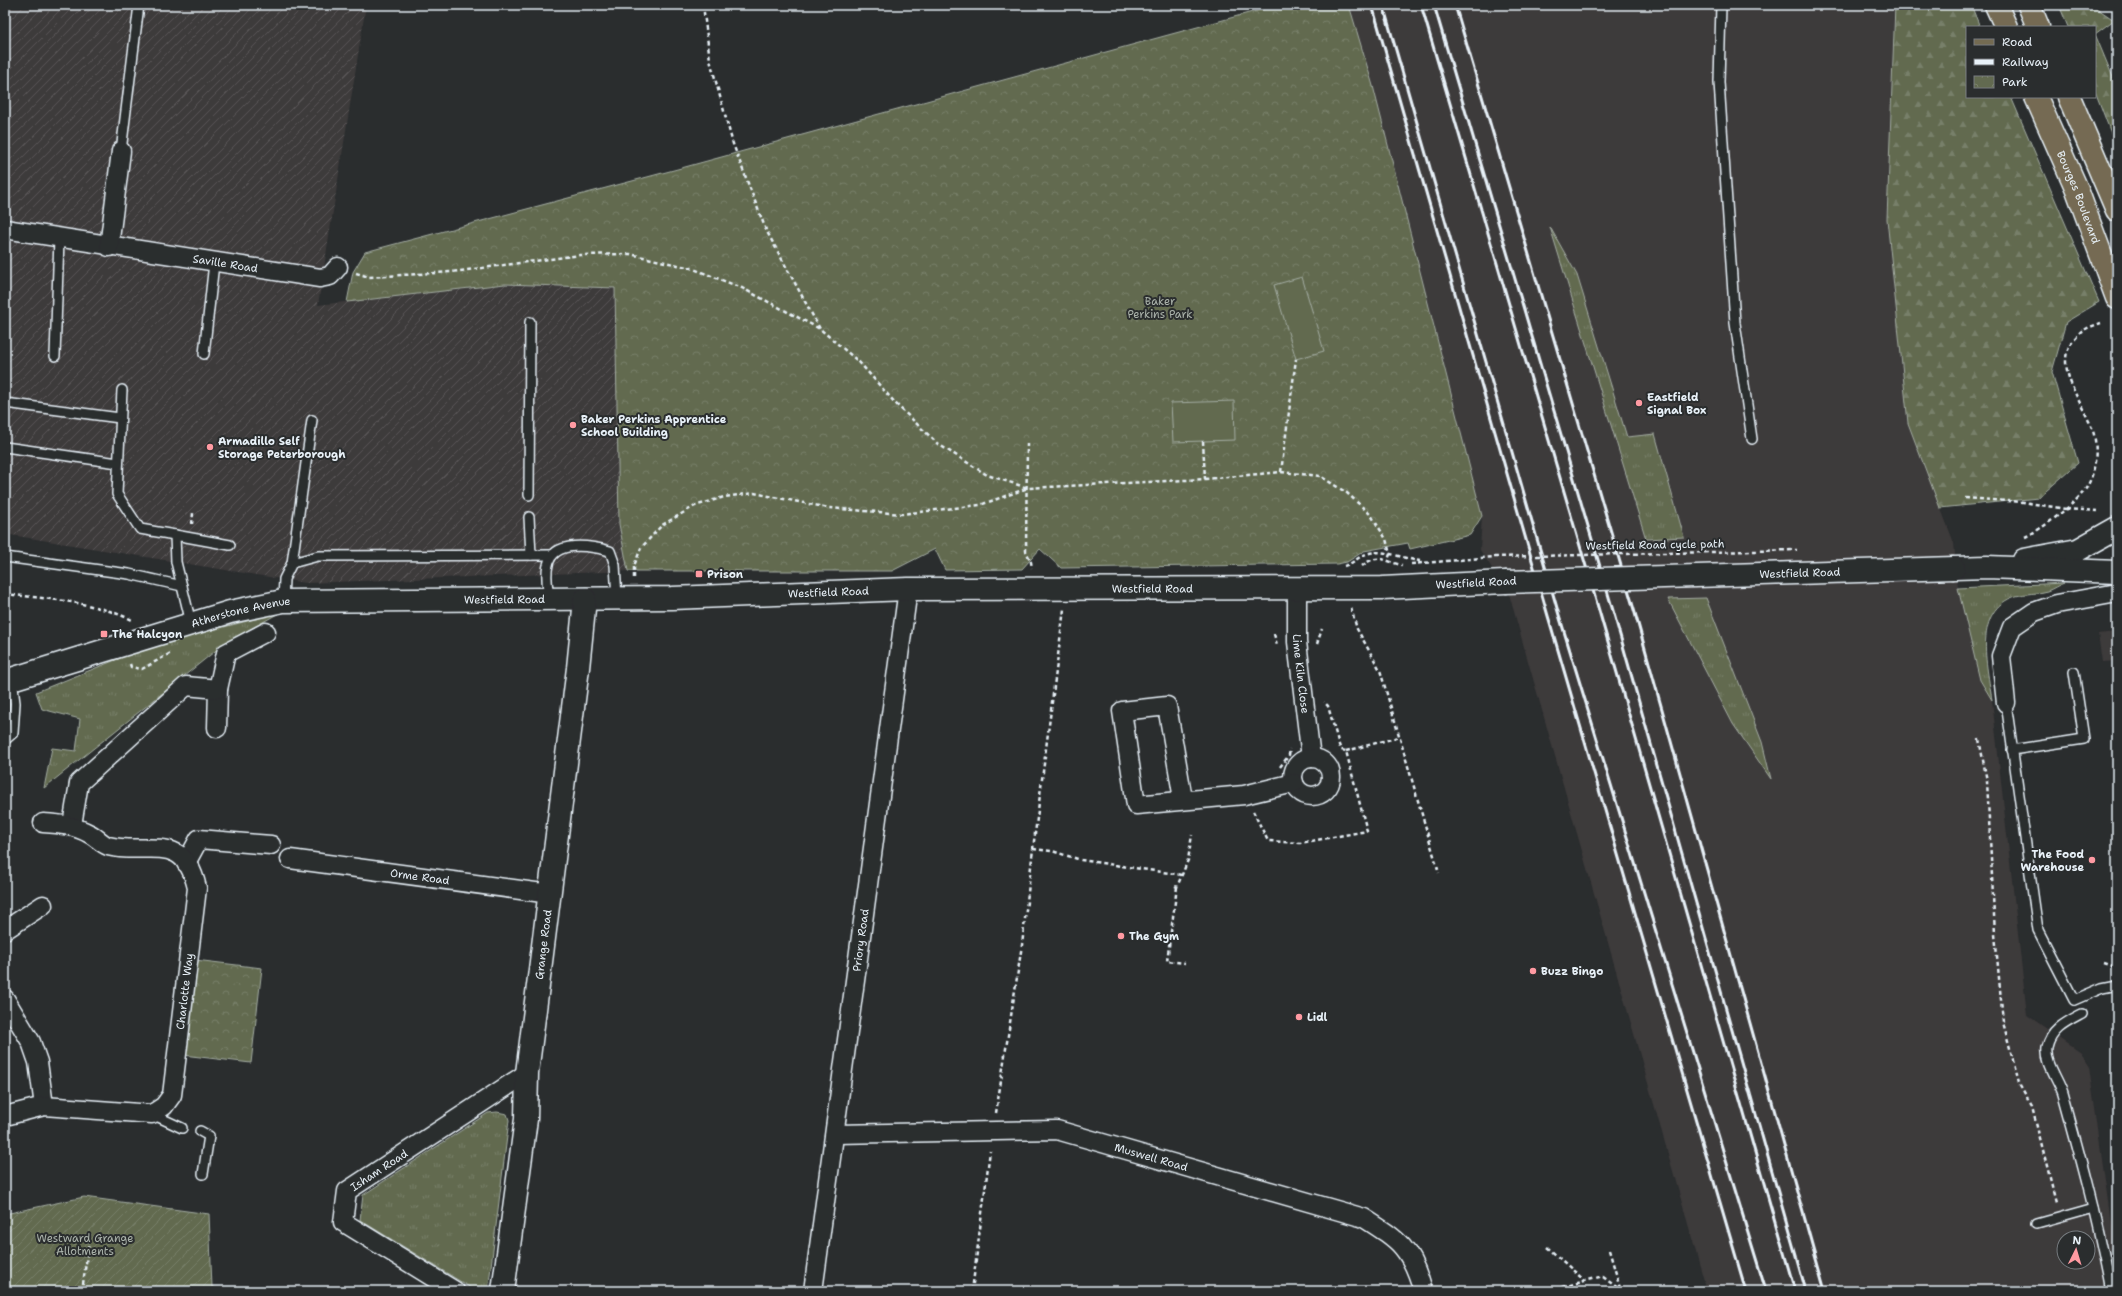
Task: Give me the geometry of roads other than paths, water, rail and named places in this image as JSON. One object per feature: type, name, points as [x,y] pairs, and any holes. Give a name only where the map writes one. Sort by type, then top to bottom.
[{"type":"main road","points":[[1996,5],[2006,26]]},
{"type":"main road","points":[[2029,5],[2038,26]]},
{"type":"main road","name":"Bourges Boulevard","points":[[2036,98],[2076,187],[2117,298]]},
{"type":"main road","points":[[2069,98],[2117,210]]},
{"type":"street","points":[[109,246],[121,151]]},
{"type":"street","name":"Saville Road","points":[[5,229],[59,239],[320,278],[330,276],[338,267]]},
{"type":"street","name":"Westfield Road","points":[[1987,567],[2078,550],[2117,528]]},
{"type":"street","name":"Westfield Road","points":[[317,600],[640,598],[908,589],[1382,588],[1505,582],[1987,567],[2117,572]]},
{"type":"street","name":"Priory Road","points":[[814,1291],[908,589]]},
{"type":"street","name":"Lime Kiln Close","points":[[1297,589],[1297,642],[1311,758]]},
{"type":"street","points":[[2006,703],[2001,656],[2012,627],[2034,612],[2057,604],[2117,593]]},
{"type":"street","name":"Grange Road","points":[[503,1291],[526,1119],[527,1073],[578,668],[585,599]]},
{"type":"street","name":"Atherstone Avenue","points":[[8,680],[157,633],[230,612],[283,601],[317,600]]},
{"type":"street","points":[[217,728],[218,689],[226,653],[266,632]]},
{"type":"street","points":[[72,825],[79,783],[186,686],[218,689]]},
{"type":"street","points":[[1182,799],[1167,706],[1122,711],[1136,805],[1182,799],[1244,795],[1294,783]]},
{"type":"street","points":[[1311,758],[1320,759],[1330,767],[1332,773],[1330,785],[1322,794],[1310,796],[1300,792],[1294,783],[1294,771],[1296,765],[1301,761],[1311,758]]},
{"type":"street","name":"Charlotte Way","points":[[43,823],[72,825],[107,846],[164,849],[181,855],[193,872],[197,888],[172,1095],[164,1106],[152,1114]]},
{"type":"street","points":[[186,863],[199,839],[271,845]]},
{"type":"street","name":"Orme Road","points":[[290,859],[550,894]]},
{"type":"street","points":[[5,930],[43,905]]},
{"type":"street","points":[[5,999],[31,1042],[38,1062],[44,1106]]},
{"type":"street","name":"Isham Road","points":[[455,1291],[343,1222],[347,1191],[527,1073]]},
{"type":"street","points":[[5,1116],[44,1106],[152,1114]]},
{"type":"street","name":"Muswell Road","points":[[835,1134],[1057,1130],[1364,1218],[1402,1243],[1417,1268],[1424,1291]]},
{"type":"lane","points":[[121,151],[139,5]]},
{"type":"lane","points":[[1721,5],[1718,82],[1735,316],[1752,439]]},
{"type":"lane","points":[[55,356],[59,239]]},
{"type":"lane","points":[[204,354],[214,263]]},
{"type":"lane","points":[[529,495],[530,322]]},
{"type":"lane","points":[[122,390],[116,494],[140,529],[230,544]]},
{"type":"lane","points":[[5,403],[120,418]]},
{"type":"lane","points":[[283,601],[284,579],[292,563],[312,420]]},
{"type":"lane","points":[[5,446],[118,463]]},
{"type":"lane","points":[[529,517],[531,555]]},
{"type":"lane","points":[[176,536],[176,562],[191,623]]},
{"type":"lane","points":[[292,563],[318,556],[552,555],[565,548],[592,546],[610,551],[615,565],[617,598]]},
{"type":"lane","points":[[548,599],[548,565],[552,555]]},
{"type":"lane","points":[[5,557],[129,574],[182,586]]},
{"type":"lane","points":[[2012,750],[2084,739],[2074,672]]},
{"type":"lane","points":[[5,740],[13,732],[15,703],[8,680]]},
{"type":"lane","points":[[2006,703],[2037,922],[2041,936],[2074,1000],[2102,988],[2117,985]]},
{"type":"lane","points":[[2082,1014],[2061,1025],[2051,1036],[2047,1050],[2049,1061],[2063,1092],[2111,1291]]},
{"type":"lane","points":[[152,1114],[182,1128]]},
{"type":"lane","points":[[200,1131],[209,1136],[203,1174]]},
{"type":"lane","points":[[2036,1224],[2092,1208]]},
{"type":"railway","points":[[1372,5],[1548,616],[1746,1291]]},
{"type":"railway","points":[[1383,5],[1559,615],[1766,1291]]},
{"type":"railway","points":[[1421,5],[1600,614],[1795,1291]]},
{"type":"railway","points":[[1434,5],[1614,614],[1806,1291]]},
{"type":"railway","points":[[1455,5],[1635,613],[1825,1291]]},
{"type":"place","name":"Eastfield Signal Box","points":[[1639,403]]},
{"type":"place","name":"Baker Perkins Apprentice School Building","points":[[573,425]]},
{"type":"place","name":"Armadillo Self Storage Peterborough","points":[[210,447]]},
{"type":"place","name":"Prison","points":[[699,574]]},
{"type":"place","name":"The Halcyon","points":[[104,634]]},
{"type":"place","name":"The Food Warehouse","points":[[2092,860]]},
{"type":"place","name":"The Gym","points":[[1121,936]]},
{"type":"place","name":"Buzz Bingo","points":[[1533,971]]},
{"type":"place","name":"Lidl","points":[[1299,1017]]},
{"type":"park label","name":"Baker Perkins Park","points":[[1160,307]]},
{"type":"park label","name":"Westward Grange Allotments","points":[[85,1244]]}]
